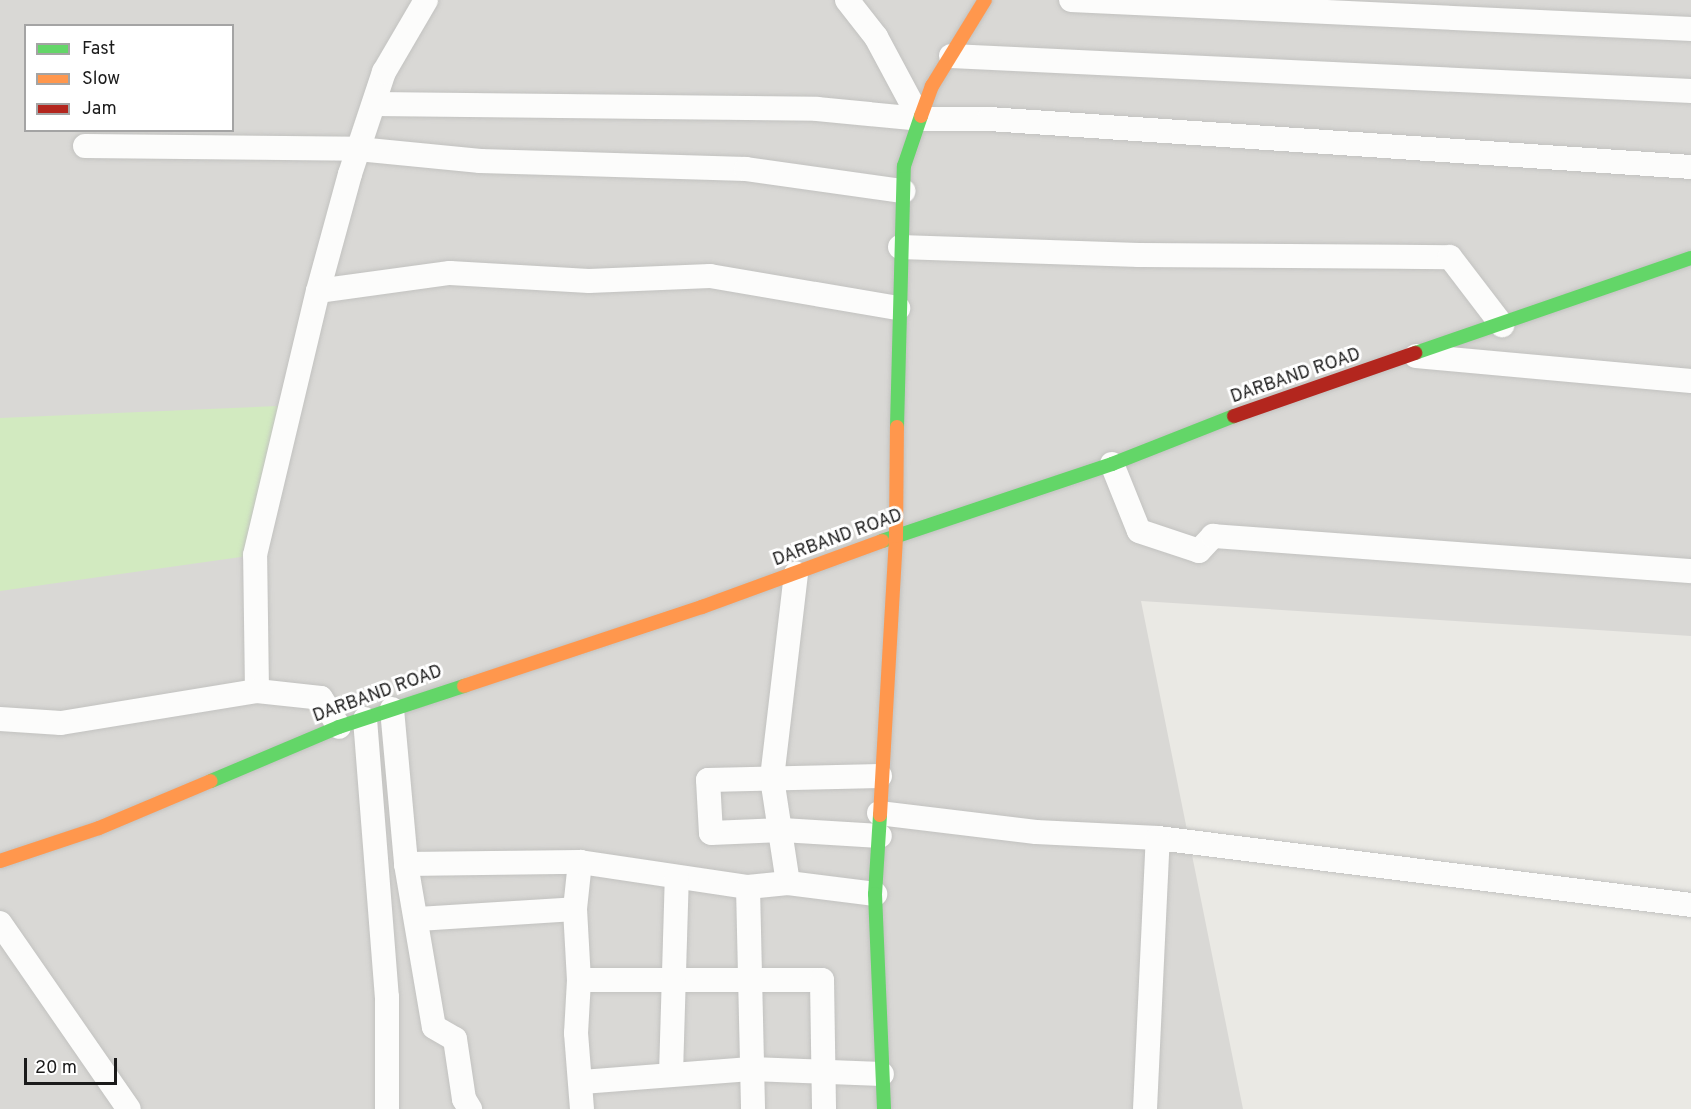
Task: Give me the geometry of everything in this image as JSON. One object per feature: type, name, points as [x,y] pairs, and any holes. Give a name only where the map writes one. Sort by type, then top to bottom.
[{"type":"main road","points":[[884,1109],[875,894],[880,836],[880,776],[896,536],[898,308],[904,166],[932,86],[985,0]]},
{"type":"main road","name":"DARBAND ROAD","points":[[0,861],[99,828],[339,727],[1112,464],[1176,436],[1413,356],[1691,258]]},
{"type":"street","points":[[256,692],[255,555],[318,291],[358,149],[384,72],[426,0]]},
{"type":"street","points":[[847,0],[876,37],[920,119]]},
{"type":"street","points":[[1071,0],[1691,28]]},
{"type":"street","points":[[951,56],[1691,91]]},
{"type":"street","points":[[374,104],[817,109],[920,119],[989,119],[1691,167]]},
{"type":"street","points":[[85,146],[358,149],[480,161],[746,169],[903,191]]},
{"type":"street","points":[[900,247],[1139,255],[1450,257],[1502,325]]},
{"type":"street","points":[[318,291],[450,273],[589,281],[710,276],[898,308]]},
{"type":"street","points":[[1413,356],[1691,381]]},
{"type":"street","points":[[1112,464],[1139,531],[1199,551],[1213,537],[1691,571]]},
{"type":"street","points":[[788,882],[782,830],[772,778],[796,573]]},
{"type":"street","points":[[0,719],[61,723],[256,692],[321,698],[339,727]]},
{"type":"street","points":[[392,709],[406,864],[418,919],[435,1027],[455,1038],[464,1099],[470,1109]]},
{"type":"street","points":[[365,719],[387,997],[387,1109]]},
{"type":"street","points":[[880,776],[708,780],[711,833],[782,830],[880,836]]},
{"type":"street","points":[[879,813],[1036,832],[1158,838],[1691,905]]},
{"type":"street","points":[[1145,1109],[1143,1078],[1158,838]]},
{"type":"street","points":[[406,864],[580,862],[748,887],[788,882],[875,894]]},
{"type":"street","points":[[580,862],[575,909],[579,980],[576,1033],[582,1082],[582,1109]]},
{"type":"street","points":[[671,1074],[677,877]]},
{"type":"street","points":[[748,887],[753,1109]]},
{"type":"street","points":[[418,919],[575,909]]},
{"type":"street","points":[[0,923],[129,1109]]},
{"type":"street","points":[[579,980],[822,980],[824,1109]]},
{"type":"street","points":[[582,1082],[751,1069],[882,1074]]},
{"type":"shaded area","points":[[0,0],[1691,0],[1691,636],[1141,601],[1243,1109],[0,1109]]},
{"type":"green space","points":[[278,406],[255,555],[0,591],[0,418]]},
{"type":"traffic: fast","points":[[897,427],[904,166],[921,116]]},
{"type":"traffic: fast","points":[[1415,353],[1691,258]]},
{"type":"traffic: fast","points":[[882,541],[1112,464],[1234,416]]},
{"type":"traffic: fast","points":[[211,781],[339,727],[464,686]]},
{"type":"traffic: fast","points":[[880,815],[875,894],[884,1109]]},
{"type":"traffic: slow","points":[[921,116],[932,86],[985,0]]},
{"type":"traffic: slow","points":[[880,815],[896,536],[897,427]]},
{"type":"traffic: slow","points":[[464,686],[702,607],[882,541]]},
{"type":"traffic: slow","points":[[0,861],[99,828],[211,781]]},
{"type":"traffic: jam","points":[[1234,416],[1415,353]]}]
